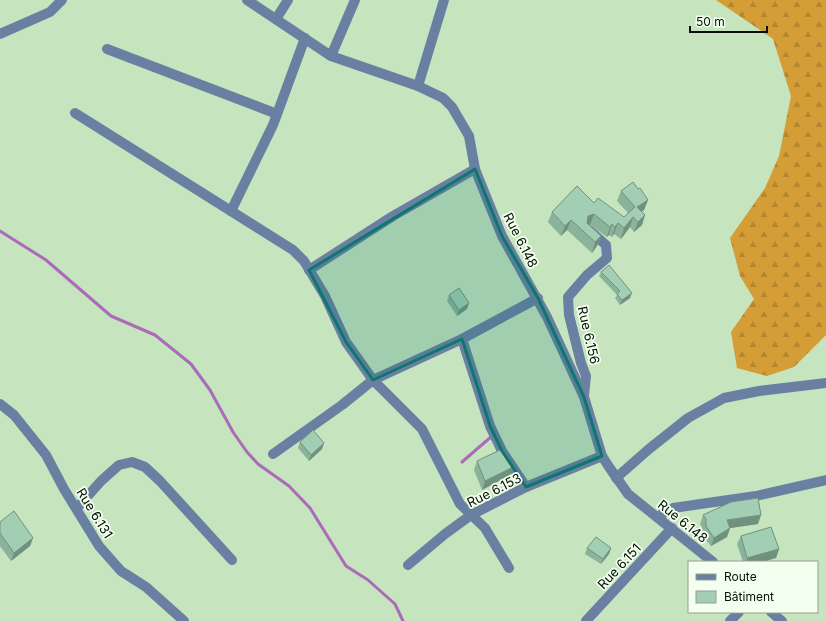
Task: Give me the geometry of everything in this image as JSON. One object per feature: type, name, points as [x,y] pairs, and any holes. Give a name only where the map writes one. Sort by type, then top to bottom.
[{"type":"street","points":[[0,34],[50,12],[62,0]]},
{"type":"street","name":"Rue 6.148","points":[[247,0],[331,56],[418,86],[443,98],[452,107],[469,136],[475,169],[502,236],[538,298],[584,397],[602,456],[628,494],[712,561]]},
{"type":"street","points":[[276,19],[288,0]]},
{"type":"street","points":[[331,56],[355,0]]},
{"type":"street","points":[[418,86],[444,0]]},
{"type":"street","points":[[231,211],[277,114],[306,38]]},
{"type":"street","points":[[107,50],[277,114]]},
{"type":"street","points":[[75,113],[293,250],[304,261],[325,296],[346,342],[373,380],[422,428],[460,504],[485,528],[509,568]]},
{"type":"street","points":[[309,270],[373,229],[475,169]]},
{"type":"street","name":"Rue 6.156","points":[[584,397],[586,376],[580,363],[569,315],[568,297],[587,275],[607,258],[606,245],[589,230]]},
{"type":"street","points":[[273,454],[348,401],[373,380],[462,339],[538,298]]},
{"type":"street","points":[[462,339],[490,426],[502,451],[526,487]]},
{"type":"street","points":[[616,478],[688,418],[724,398],[759,391],[826,383]]},
{"type":"street","name":"Rue 6.131","points":[[0,404],[14,415],[46,455],[99,546],[121,570],[146,587],[184,621]]},
{"type":"street","name":"Rue 6.153","points":[[408,565],[445,534],[471,515],[526,487],[602,456]]},
{"type":"street","points":[[77,508],[101,481],[118,465],[132,462],[145,467],[160,481],[232,560]]},
{"type":"street","points":[[657,517],[673,508],[756,496],[826,480]]},
{"type":"street","name":"Rue 6.151","points":[[586,621],[672,528]]},
{"type":"street","points":[[730,621],[738,613]]},
{"type":"street","points":[[772,613],[782,621]]},
{"type":"highlighted area","points":[[475,169],[502,236],[538,298],[584,397],[602,456],[526,487],[502,451],[490,426],[462,339],[373,380],[346,342],[309,270]]},
{"type":"green space","points":[[716,0],[826,0],[826,335],[794,367],[767,376],[737,368],[731,332],[754,299],[740,276],[730,238],[765,188],[779,156],[791,96],[773,39]]},
{"type":"building","points":[[633,182],[638,189],[640,188],[648,200],[637,207],[645,215],[638,222],[633,217],[624,228],[618,223],[615,227],[612,224],[610,227],[594,214],[588,216],[587,223],[601,236],[595,242],[571,220],[565,226],[552,212],[577,186],[594,203],[598,198],[624,217],[635,207],[621,191]]},
{"type":"building","points":[[609,265],[632,293],[622,300],[617,294],[620,291],[601,272]]},
{"type":"building","points":[[459,288],[469,303],[459,310],[449,295]]},
{"type":"building","points":[[313,430],[324,443],[311,455],[300,442]]},
{"type":"building","points":[[502,449],[513,467],[485,481],[477,461]]},
{"type":"building","points":[[758,498],[761,515],[727,520],[730,528],[714,538],[706,526],[706,519],[703,515],[731,502]]},
{"type":"building","points":[[14,511],[33,538],[14,553],[0,533],[0,522]]},
{"type":"building","points":[[771,527],[779,549],[747,558],[741,536]]},
{"type":"building","points":[[596,537],[611,548],[603,559],[587,548]]},
{"type":"waterway","points":[[0,231],[46,260],[111,316],[155,335],[191,364],[210,390],[233,432],[247,452],[258,464],[289,486],[310,508],[346,566],[368,580],[395,604],[403,621]]},
{"type":"waterway","points":[[462,462],[492,436]]}]
